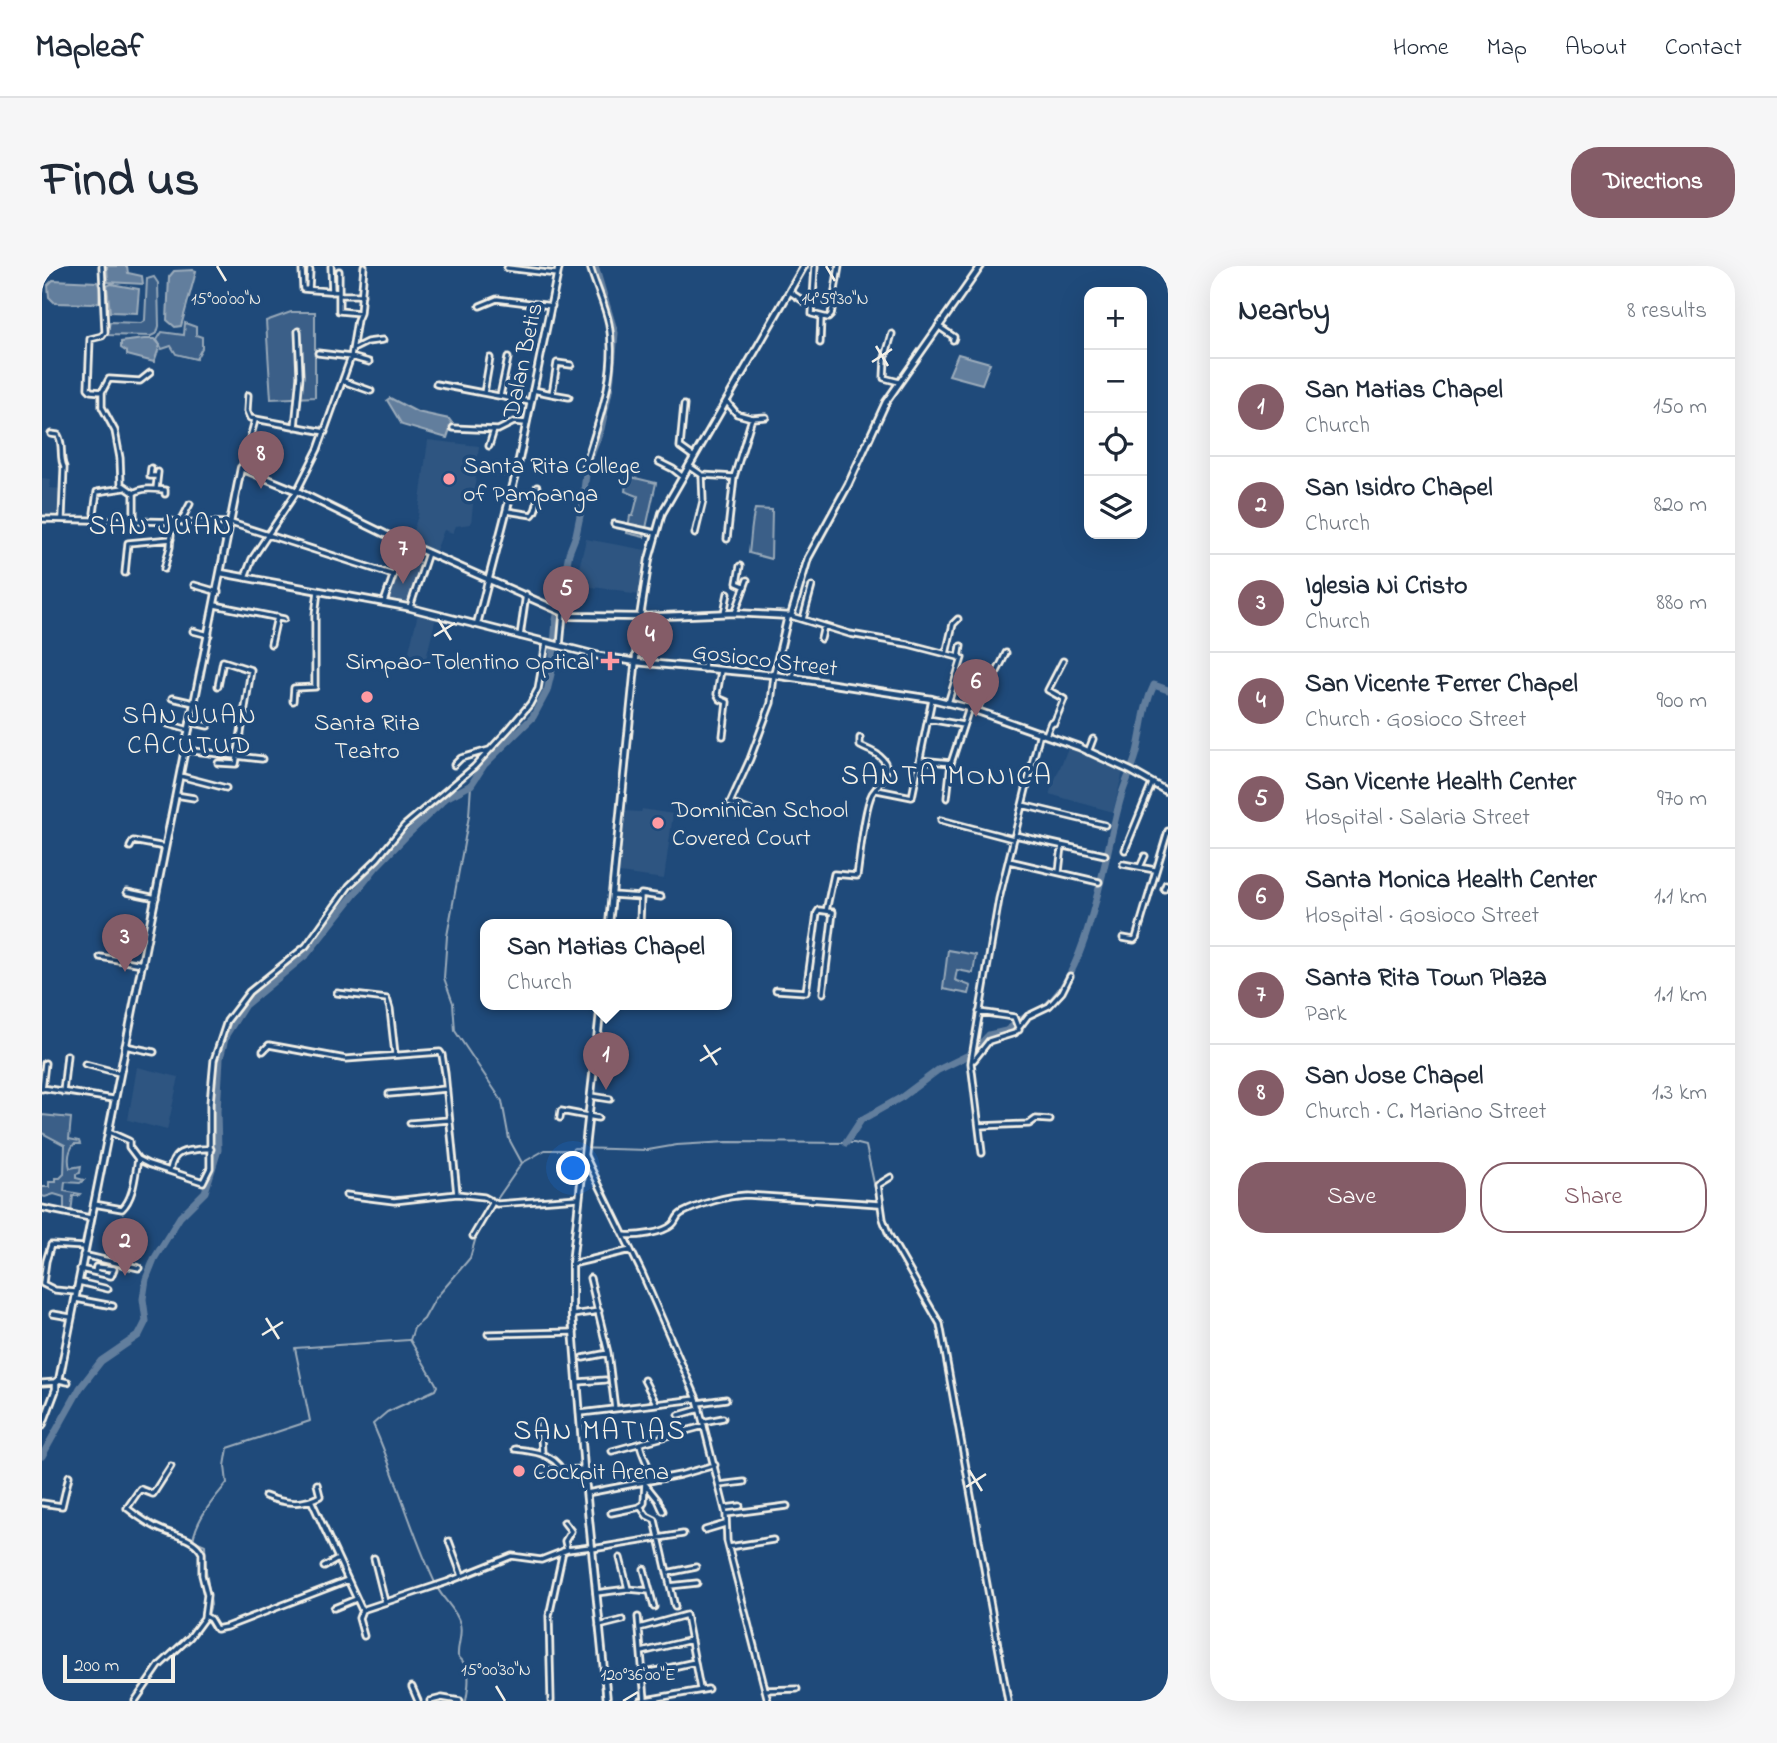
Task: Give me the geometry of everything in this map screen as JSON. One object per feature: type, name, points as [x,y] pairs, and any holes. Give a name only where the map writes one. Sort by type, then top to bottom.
[{"type":"street","points":[[102,266],[105,332],[102,337],[90,340],[88,388],[102,392]]},
{"type":"street","points":[[331,266],[332,292]]},
{"type":"street","points":[[246,578],[252,559],[297,491],[325,432],[353,349],[360,313],[364,266]]},
{"type":"street","name":"Dalan Betis","points":[[477,624],[516,474],[559,266]]},
{"type":"street","points":[[584,469],[608,383],[611,352],[609,323],[590,266]]},
{"type":"street","points":[[610,919],[640,617],[656,533],[662,513],[804,266]]},
{"type":"street","points":[[815,266],[812,314],[828,318],[831,315],[839,266]]},
{"type":"street","points":[[751,811],[730,803],[769,710],[774,675],[789,616],[808,558],[848,485],[886,402],[981,266]]},
{"type":"street","points":[[507,268],[558,274]]},
{"type":"street","points":[[302,270],[303,288],[362,295]]},
{"type":"street","points":[[309,289],[310,270]]},
{"type":"street","points":[[339,271],[340,311],[360,313]]},
{"type":"street","points":[[790,292],[813,307]]},
{"type":"street","points":[[480,306],[497,299],[552,306]]},
{"type":"street","points":[[820,343],[821,317]]},
{"type":"street","points":[[938,326],[955,337]]},
{"type":"street","points":[[295,427],[300,376],[298,331]]},
{"type":"street","points":[[892,334],[885,358],[884,377],[899,382]]},
{"type":"street","points":[[353,349],[367,342],[383,340]]},
{"type":"street","points":[[318,353],[369,362]]},
{"type":"street","points":[[484,393],[490,358]]},
{"type":"street","points":[[500,396],[508,358]]},
{"type":"street","points":[[552,394],[557,363],[572,365]]},
{"type":"street","points":[[134,493],[124,488],[120,481],[120,458],[115,431],[103,409],[102,392],[109,380],[140,381],[149,373]]},
{"type":"street","points":[[343,381],[371,391]]},
{"type":"street","points":[[436,384],[531,402]]},
{"type":"street","points":[[533,390],[569,397]]},
{"type":"street","points":[[248,395],[247,414],[255,419],[325,432]]},
{"type":"street","points":[[727,402],[737,414],[752,418],[766,417]]},
{"type":"street","points":[[684,405],[680,447],[694,457]]},
{"type":"street","points":[[727,539],[734,477],[752,418]]},
{"type":"street","points":[[42,1426],[56,1389],[242,468],[255,419]]},
{"type":"street","points":[[453,428],[494,430],[514,422],[526,423]]},
{"type":"street","points":[[489,446],[494,430]]},
{"type":"street","points":[[51,434],[58,435],[61,441],[61,460],[64,467],[62,518]]},
{"type":"street","points":[[659,461],[682,477]]},
{"type":"street","points":[[689,466],[702,475],[734,477]]},
{"type":"street","points":[[151,468],[150,476],[157,474],[156,489]]},
{"type":"street","points":[[242,468],[571,615],[640,617],[736,613],[789,616],[850,634],[908,644],[962,658],[948,703]]},
{"type":"street","points":[[484,468],[516,474]]},
{"type":"street","points":[[695,534],[703,501],[702,475]]},
{"type":"street","points":[[507,511],[532,516],[537,509],[537,487]]},
{"type":"street","points":[[94,513],[97,492],[124,488]]},
{"type":"street","points":[[134,493],[156,489],[165,490],[165,494]]},
{"type":"street","points":[[134,493],[134,521]]},
{"type":"street","points":[[181,521],[190,504]]},
{"type":"street","points":[[42,519],[231,523],[393,575]]},
{"type":"street","points":[[164,569],[172,521]]},
{"type":"street","points":[[614,523],[656,533]]},
{"type":"street","points":[[125,573],[128,543],[171,539]]},
{"type":"street","points":[[384,602],[405,542]]},
{"type":"street","points":[[410,607],[428,552]]},
{"type":"street","points":[[740,566],[737,583],[744,586]]},
{"type":"street","name":"Gosioco Street","points":[[221,573],[410,607],[559,646],[636,662],[774,675],[932,699],[976,710],[1040,732],[1131,771],[1168,792]]},
{"type":"street","points":[[736,613],[747,580]]},
{"type":"street","points":[[194,585],[218,592]]},
{"type":"street","points":[[803,619],[812,586]]},
{"type":"street","points":[[293,701],[294,688],[315,687],[315,615],[318,589]]},
{"type":"street","points":[[724,613],[728,593]]},
{"type":"street","points":[[520,636],[526,594]]},
{"type":"street","points":[[215,605],[284,619]]},
{"type":"street","points":[[559,646],[563,611]]},
{"type":"street","points":[[271,644],[278,617]]},
{"type":"street","points":[[946,654],[953,624],[958,619]]},
{"type":"street","points":[[821,639],[824,626]]},
{"type":"street","points":[[193,631],[209,635]]},
{"type":"street","points":[[107,1132],[128,1139],[138,1159],[203,1182],[210,1168],[210,1103],[214,1060],[222,1032],[233,1011],[249,992],[306,946],[349,886],[378,859],[404,826],[452,787],[491,750],[530,704],[538,689],[547,643]]},
{"type":"street","points":[[959,658],[961,646]]},
{"type":"street","points":[[976,710],[1006,653]]},
{"type":"street","points":[[704,669],[705,656]]},
{"type":"street","points":[[218,686],[223,661],[251,670],[237,757],[234,765],[218,763]]},
{"type":"street","points":[[1046,735],[1064,699],[1048,690],[1063,661]]},
{"type":"street","points":[[793,678],[796,664]]},
{"type":"street","points":[[721,671],[717,694],[727,702],[723,736]]},
{"type":"street","points":[[172,698],[194,703]]},
{"type":"street","points":[[877,790],[912,797],[932,699]]},
{"type":"street","points":[[947,798],[951,764],[969,708]]},
{"type":"street","points":[[928,719],[963,725]]},
{"type":"street","points":[[190,722],[208,726]]},
{"type":"street","points":[[168,724],[189,730]]},
{"type":"street","points":[[982,1153],[971,1063],[999,900],[1040,732]]},
{"type":"street","points":[[826,911],[834,874],[857,876],[872,796],[886,771],[886,765],[875,753],[860,746],[860,738]]},
{"type":"street","points":[[1088,752],[1093,740]]},
{"type":"street","points":[[185,750],[262,759]]},
{"type":"street","points":[[454,765],[461,758],[491,750]]},
{"type":"street","points":[[920,760],[951,764]]},
{"type":"street","points":[[180,776],[226,788]]},
{"type":"street","points":[[1125,850],[1152,783]]},
{"type":"street","points":[[176,795],[194,798]]},
{"type":"street","points":[[1021,805],[1105,825]]},
{"type":"street","points":[[941,820],[1105,855]]},
{"type":"street","points":[[1123,938],[1136,938],[1168,831]]},
{"type":"street","points":[[130,847],[133,841],[165,848]]},
{"type":"street","points":[[1059,873],[1062,846]]},
{"type":"street","points":[[1140,867],[1145,856]]},
{"type":"street","points":[[1009,861],[1099,882]]},
{"type":"street","points":[[1123,864],[1155,870]]},
{"type":"street","points":[[127,892],[156,898]]},
{"type":"street","points":[[612,895],[640,897],[641,894],[661,897]]},
{"type":"street","points":[[640,897],[640,919]]},
{"type":"street","points":[[776,989],[806,992],[817,912],[826,911],[833,912],[824,993]]},
{"type":"street","points":[[100,957],[143,964]]},
{"type":"street","points":[[1019,1031],[1028,1016],[1041,1012],[1053,1003],[1070,976]]},
{"type":"street","points":[[337,993],[387,999],[396,1055]]},
{"type":"street","points":[[600,1010],[578,1198],[572,1264],[572,1315],[586,1494],[607,1701]]},
{"type":"street","points":[[979,1012],[1014,1017],[1019,1031]]},
{"type":"street","points":[[973,1059],[989,1041],[1019,1031]]},
{"type":"street","points":[[263,1051],[269,1045],[346,1059],[440,1052],[457,1194]]},
{"type":"street","points":[[125,1046],[154,1052]]},
{"type":"street","points":[[63,1093],[66,1055]]},
{"type":"street","points":[[45,1063],[42,1089],[113,1099]]},
{"type":"street","points":[[85,1065],[119,1073]]},
{"type":"street","points":[[389,1094],[446,1090]]},
{"type":"street","points":[[591,1096],[610,1099]]},
{"type":"street","points":[[560,1118],[561,1111],[598,1118]]},
{"type":"street","points":[[979,1126],[1029,1124],[1036,1119],[1050,1120]]},
{"type":"street","points":[[410,1123],[449,1120]]},
{"type":"street","points":[[170,1170],[172,1159],[179,1153],[211,1149]]},
{"type":"street","points":[[584,1151],[675,1346],[700,1409],[726,1514],[729,1547],[768,1701]]},
{"type":"street","points":[[93,1204],[118,1210],[125,1207],[135,1180],[138,1159]]},
{"type":"street","points":[[891,1177],[878,1185],[880,1205],[889,1235],[940,1324],[1008,1701]]},
{"type":"street","points":[[346,1195],[394,1201],[457,1194],[484,1197],[497,1204],[578,1198]]},
{"type":"street","points":[[624,1235],[637,1236],[666,1228],[675,1223],[681,1214],[724,1197],[746,1195],[880,1205]]},
{"type":"street","points":[[473,1236],[492,1202]]},
{"type":"street","points":[[42,1208],[90,1218]]},
{"type":"street","points":[[75,1292],[55,1290],[42,1283],[43,1268],[51,1245],[85,1247]]},
{"type":"street","points":[[572,1264],[631,1250]]},
{"type":"street","points":[[83,1255],[139,1269]]},
{"type":"street","points":[[80,1269],[111,1276],[114,1271],[96,1266],[95,1272]]},
{"type":"street","points":[[590,1278],[608,1353],[615,1409]]},
{"type":"street","points":[[77,1281],[108,1289]]},
{"type":"street","points":[[74,1298],[113,1306]]},
{"type":"street","points":[[572,1315],[599,1311]]},
{"type":"street","points":[[53,1314],[70,1318]]},
{"type":"street","points":[[488,1334],[574,1332]]},
{"type":"street","points":[[583,1358],[608,1353]]},
{"type":"street","points":[[579,1382],[605,1380]]},
{"type":"street","points":[[644,1380],[656,1404]]},
{"type":"street","points":[[42,1382],[68,1382]]},
{"type":"street","points":[[581,1413],[726,1399]]},
{"type":"street","points":[[679,1415],[700,1409]]},
{"type":"street","points":[[612,1451],[723,1418]]},
{"type":"street","points":[[540,1420],[541,1452]]},
{"type":"street","points":[[640,1443],[653,1480]]},
{"type":"street","points":[[515,1449],[541,1452],[562,1470]]},
{"type":"street","points":[[586,1494],[646,1483],[715,1465]]},
{"type":"street","points":[[171,1466],[153,1493],[140,1489],[127,1508],[161,1530],[186,1539],[201,1550],[207,1617],[216,1629],[348,1580]]},
{"type":"street","points":[[540,1471],[584,1469]]},
{"type":"street","points":[[42,1503],[62,1506],[69,1476]]},
{"type":"street","points":[[719,1485],[744,1482]]},
{"type":"street","points":[[611,1513],[640,1506],[646,1500],[646,1483]]},
{"type":"street","points":[[646,1483],[663,1511]]},
{"type":"street","points":[[265,1496],[290,1503],[311,1500],[320,1496],[317,1484]]},
{"type":"street","points":[[311,1500],[362,1610],[359,1618],[364,1636]]},
{"type":"street","points":[[640,1506],[655,1520],[675,1607]]},
{"type":"street","points":[[724,1508],[740,1506]]},
{"type":"street","points":[[726,1514],[788,1506]]},
{"type":"street","points":[[551,1701],[549,1616],[565,1541],[571,1531],[564,1522]]},
{"type":"street","points":[[705,1530],[725,1524]]},
{"type":"street","points":[[362,1610],[512,1556],[541,1560],[565,1550],[683,1534]]},
{"type":"street","points":[[729,1547],[773,1539]]},
{"type":"street","points":[[449,1541],[462,1576]]},
{"type":"street","points":[[374,1558],[385,1602]]},
{"type":"street","points":[[620,1558],[628,1590]]},
{"type":"street","points":[[324,1567],[338,1559]]},
{"type":"street","points":[[667,1573],[696,1566]]},
{"type":"street","points":[[644,1569],[654,1607]]},
{"type":"street","points":[[670,1586],[697,1583]]},
{"type":"street","points":[[596,1594],[628,1590],[650,1591]]},
{"type":"street","points":[[334,1608],[356,1599]]},
{"type":"street","points":[[639,1628],[686,1615],[700,1689]]},
{"type":"street","points":[[135,1701],[159,1666],[207,1617]]},
{"type":"street","points":[[638,1617],[643,1701],[708,1689]]},
{"type":"street","points":[[599,1626],[613,1620],[623,1620]]},
{"type":"street","points":[[641,1652],[691,1640]]},
{"type":"street","points":[[642,1674],[695,1662]]},
{"type":"street","points":[[412,1687],[418,1701]]},
{"type":"street","points":[[765,1690],[797,1689]]},
{"type":"street","points":[[430,1701],[442,1698],[460,1701]]},
{"type":"shaded area","points":[[107,266],[127,266],[128,273],[142,276],[143,284],[108,282]]},
{"type":"shaded area","points":[[174,271],[196,271],[181,326],[175,327],[167,320],[169,277]]},
{"type":"shaded area","points":[[154,277],[158,283],[157,333],[151,336],[107,335],[110,322],[141,323],[145,320],[147,279]]},
{"type":"shaded area","points":[[53,280],[97,282],[100,287],[99,302],[55,303],[49,297],[48,285]]},
{"type":"shaded area","points":[[111,284],[139,289],[137,313],[110,312],[107,286]]},
{"type":"shaded area","points":[[291,312],[315,312],[315,397],[271,399],[266,321]]},
{"type":"shaded area","points":[[185,323],[196,327],[196,335],[202,337],[202,348],[196,359],[176,354],[171,346],[162,349],[157,340],[162,332],[184,335]]},
{"type":"shaded area","points":[[155,339],[160,345],[154,362],[127,355],[121,348],[121,342]]},
{"type":"shaded area","points":[[958,354],[990,363],[982,384],[949,375]]},
{"type":"shaded area","points":[[390,398],[417,412],[449,419],[452,423],[447,438],[402,425],[387,400]]},
{"type":"shaded area","name":"Santa Rita College of Pampanga","points":[[428,440],[479,446],[471,524],[456,526],[453,533],[444,530],[435,553],[409,542],[418,516]]},
{"type":"shaded area","points":[[627,476],[656,483],[644,537],[627,533],[638,496],[625,491]]},
{"type":"shaded area","points":[[42,478],[51,479],[50,488],[62,489],[61,516],[42,515]]},
{"type":"shaded area","points":[[755,509],[772,510],[771,559],[749,553]]},
{"type":"shaded area","points":[[586,539],[646,550],[640,595],[575,585]]},
{"type":"shaded area","points":[[402,556],[421,563],[407,606],[388,599]]},
{"type":"shaded area","points":[[418,613],[436,617],[426,659],[408,655]]},
{"type":"shaded area","points":[[1068,748],[1123,771],[1113,812],[1049,794]]},
{"type":"shaded area","points":[[642,809],[673,814],[664,879],[619,873],[625,811],[641,812]]},
{"type":"shaded area","points":[[948,950],[976,955],[973,973],[957,970],[955,980],[971,986],[969,994],[943,989]]},
{"type":"shaded area","points":[[137,1067],[179,1077],[167,1130],[128,1120]]},
{"type":"shaded area","points":[[42,1115],[71,1118],[69,1139],[79,1141],[80,1144],[74,1144],[72,1147],[69,1162],[70,1168],[81,1166],[76,1178],[84,1180],[80,1183],[65,1182],[64,1191],[80,1194],[73,1196],[71,1213],[64,1210],[64,1197],[54,1194],[42,1196],[42,1187],[49,1187],[49,1182],[56,1182],[56,1178],[64,1174],[65,1145],[42,1133]]},
{"type":"waterway","points":[[42,1456],[80,1388],[101,1361],[139,1335],[146,1321],[143,1299],[146,1279],[154,1259],[180,1217],[205,1192],[218,1150],[220,1058],[226,1035],[245,1005],[307,954],[376,867],[405,837],[446,798],[471,785],[484,765],[533,717],[547,691],[552,670],[556,620],[569,553],[582,506],[587,466],[601,429],[610,387],[615,333],[595,266]]},
{"type":"waterway","points":[[1042,1009],[1058,993],[1072,970],[1083,942],[1121,797],[1137,752],[1150,693],[1154,685],[1168,690]]},
{"type":"waterway","points":[[471,785],[469,816],[447,936],[444,978],[453,1003],[455,1031],[502,1101],[509,1139],[522,1163],[495,1202]]},
{"type":"waterway","points":[[846,1143],[861,1120],[902,1097],[938,1070],[971,1054],[989,1035],[1006,1031],[1028,1015]]},
{"type":"waterway","points":[[522,1163],[545,1150],[574,1148],[648,1150],[727,1142],[854,1143],[866,1146],[878,1202]]},
{"type":"waterway","points":[[882,1222],[937,1324],[992,1621]]},
{"type":"waterway","points":[[466,1701],[468,1677],[466,1666],[458,1656],[460,1624],[428,1567],[373,1424],[387,1412],[435,1390],[437,1386],[410,1340],[414,1328],[424,1319],[435,1299],[470,1258],[478,1230]]},
{"type":"waterway","points":[[139,1701],[163,1666],[181,1650],[207,1619],[211,1604],[205,1545],[193,1540],[202,1517],[227,1483],[225,1466],[228,1448],[310,1421],[295,1348],[409,1340]]},
{"type":"waterway","points":[[1000,1664],[1005,1701]]},
{"type":"place","name":"Santa Rita College of Pampanga","points":[[449,479]]},
{"type":"place","name":"San Jose Chapel","points":[[261,489]]},
{"type":"place","name":"Santa Rita Town Plaza","points":[[403,584]]},
{"type":"place","name":"San Vicente Health Center","points":[[566,624]]},
{"type":"place","name":"Simpao-Tolentino Optical","points":[[610,661]]},
{"type":"place","name":"San Vicente Ferrer Chapel","points":[[650,670]]},
{"type":"place","name":"Santa Rita Teatro","points":[[367,697]]},
{"type":"place","name":"Santa Monica Health Center","points":[[976,717]]},
{"type":"place","name":"Dominican School Covered Court","points":[[658,823]]},
{"type":"place","name":"Iglesia Ni Cristo","points":[[125,972]]},
{"type":"place","name":"San Matias Chapel","points":[[606,1090]]},
{"type":"place","name":"San Isidro Chapel","points":[[125,1276]]},
{"type":"place","name":"Cockpit Arena","points":[[519,1471]]},
{"type":"district","name":"SAN JUAN","points":[[161,524]]},
{"type":"district","name":"SAN JUAN CACUTUD","points":[[190,729]]},
{"type":"district","name":"SANTA MONICA","points":[[947,774]]},
{"type":"district","name":"SAN MATIAS","points":[[600,1429]]}]
